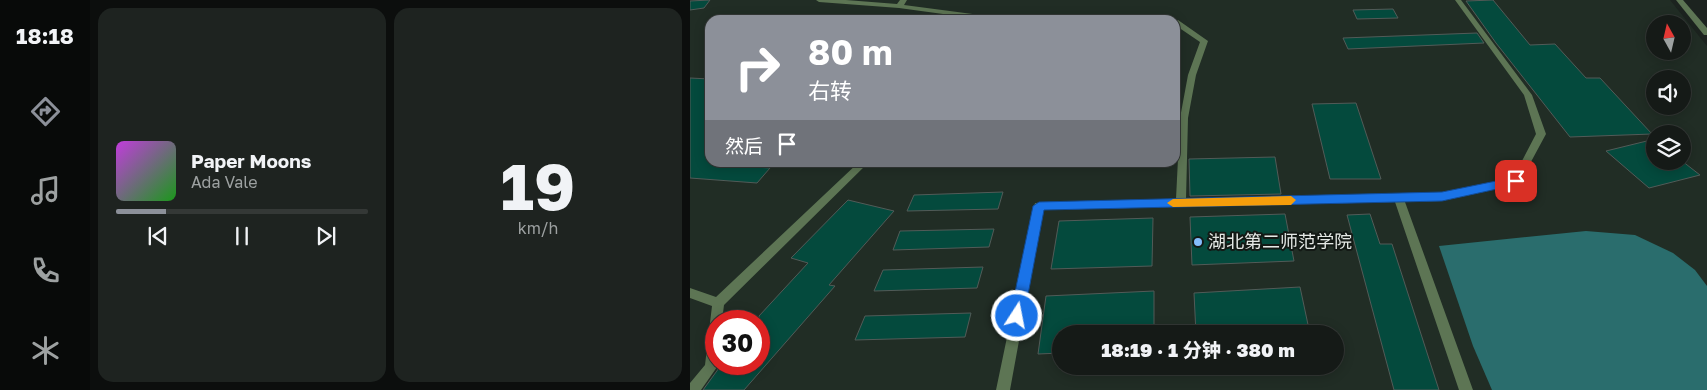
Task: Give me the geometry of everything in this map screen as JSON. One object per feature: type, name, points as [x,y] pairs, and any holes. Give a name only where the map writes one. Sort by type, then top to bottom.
[{"type":"street","points":[[818,0],[899,6],[966,15]]},
{"type":"street","points":[[899,6],[904,0]]},
{"type":"street","points":[[1003,390],[1039,206],[1442,197],[1516,181],[1541,134],[1528,95],[1458,0]]},
{"type":"street","points":[[1679,0],[1707,33]]},
{"type":"street","points":[[1180,25],[1204,41],[1192,75],[1184,118],[1181,203]]},
{"type":"street","points":[[692,390],[711,367],[718,303],[860,167]]},
{"type":"street","points":[[1400,198],[1466,390]]},
{"type":"street","points":[[690,293],[718,303]]},
{"type":"shaded area","name":"湖北第二师范学院","points":[[690,0],[1670,0],[1682,15],[1646,15],[1646,60],[1691,60],[1691,26],[1707,46],[1707,390],[690,390]]},
{"type":"water","points":[[1586,231],[1635,235],[1673,253],[1695,270],[1707,286],[1707,390],[1492,390],[1473,346],[1439,246]]},
{"type":"building","points":[[710,0],[704,8],[690,10],[690,1]]},
{"type":"building","points":[[1493,0],[1530,45],[1555,44],[1586,78],[1600,78],[1646,128],[1646,134],[1570,137],[1496,43],[1466,1]]},
{"type":"building","points":[[1393,9],[1398,18],[1357,19],[1353,10]]},
{"type":"building","points":[[1477,33],[1484,43],[1348,49],[1343,38]]},
{"type":"building","points":[[690,78],[705,79],[705,167],[770,168],[757,183],[690,178]]},
{"type":"building","points":[[1356,103],[1381,179],[1330,179],[1312,104]]},
{"type":"building","points":[[1646,141],[1646,170],[1691,170],[1691,168],[1700,175],[1649,188],[1606,151]]},
{"type":"building","points":[[1275,157],[1281,194],[1190,196],[1189,159]]},
{"type":"building","points":[[1003,192],[998,209],[907,211],[914,195]]},
{"type":"building","points":[[848,200],[894,211],[829,285],[835,286],[770,360],[770,310],[765,310],[808,263],[791,258]]},
{"type":"building","points":[[1285,214],[1294,261],[1192,265],[1190,217]]},
{"type":"building","points":[[1370,214],[1380,244],[1392,244],[1439,390],[1394,390],[1347,215]]},
{"type":"building","points":[[1153,218],[1152,266],[1051,269],[1059,221]]},
{"type":"building","points":[[994,229],[989,247],[893,250],[900,231]]},
{"type":"building","points":[[983,267],[977,288],[874,291],[883,270]]},
{"type":"building","points":[[1300,287],[1308,325],[1196,325],[1194,293]]},
{"type":"building","points":[[1154,291],[1154,325],[1052,325],[1052,353],[1038,354],[1046,296]]},
{"type":"building","points":[[971,313],[965,337],[855,340],[865,316]]},
{"type":"building","points":[[714,375],[757,375],[744,390],[703,390]]},
{"type":"slow traffic","points":[[1173,203],[1291,200]]},
{"type":"place","name":"湖北第二师范学院","points":[[1198,242]]},
{"type":"route","points":[[1017,316],[1039,206],[1442,197],[1516,181]]}]
